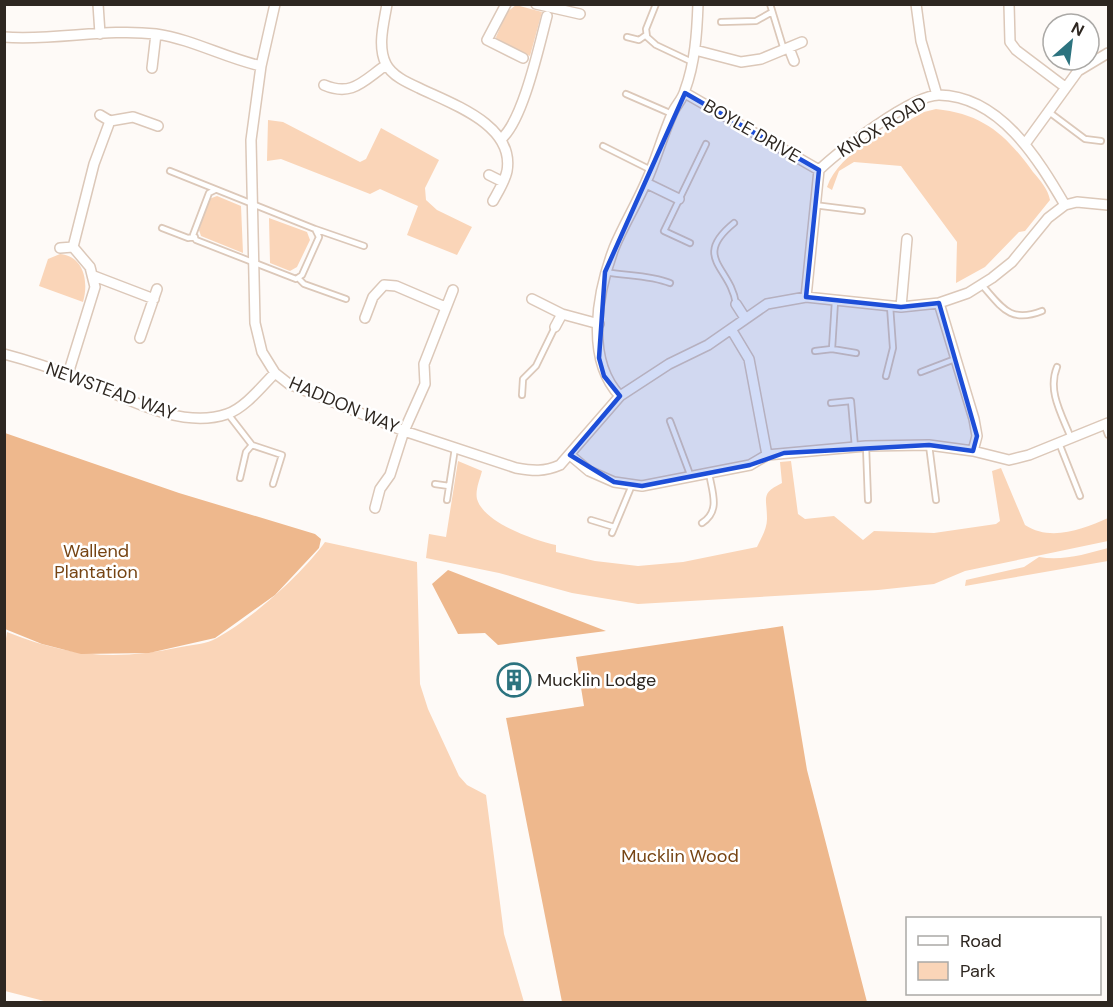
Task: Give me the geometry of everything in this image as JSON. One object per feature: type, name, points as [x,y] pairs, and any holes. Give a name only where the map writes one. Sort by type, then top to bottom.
[{"type":"street","points":[[98,4],[100,34]]},
{"type":"street","name":"HADDON WAY","points":[[275,4],[261,66],[251,140],[255,323],[262,352],[275,373],[307,393],[404,431],[516,468],[535,472],[548,471],[560,465],[620,396],[731,330],[767,304],[806,297],[836,298],[901,307],[939,303],[968,293],[1008,266],[1048,218],[1065,205]]},
{"type":"street","points":[[387,4],[381,47],[386,65],[402,80],[464,110],[501,139],[507,156],[507,172],[493,201]]},
{"type":"street","points":[[506,4],[487,40],[523,58]]},
{"type":"street","points":[[536,4],[580,14]]},
{"type":"street","points":[[620,396],[604,376],[599,358],[598,324],[605,272],[614,247],[646,183],[672,114],[685,93],[695,50],[698,4]]},
{"type":"street","points":[[916,4],[921,41],[937,95]]},
{"type":"street","points":[[1009,4],[1010,42],[1016,50],[1065,87]]},
{"type":"street","points":[[501,139],[510,132],[516,121],[531,78],[546,16]]},
{"type":"street","points":[[4,37],[44,39],[100,34],[156,34],[178,38],[230,59],[261,66]]},
{"type":"street","points":[[152,68],[156,34]]},
{"type":"street","points":[[695,50],[741,62],[761,59],[802,42]]},
{"type":"street","points":[[787,49],[794,61]]},
{"type":"street","points":[[1025,144],[1078,71],[1108,53]]},
{"type":"street","points":[[324,86],[350,95],[386,65]]},
{"type":"street","points":[[531,78],[542,83]]},
{"type":"street","name":"BOYLE DRIVE","points":[[685,93],[819,170]]},
{"type":"street","name":"KNOX ROAD","points":[[806,297],[819,170],[881,123],[916,102],[937,95],[958,98],[1004,122],[1025,144],[1065,205]]},
{"type":"street","points":[[100,115],[110,121],[133,117],[158,126]]},
{"type":"street","points":[[74,247],[94,164],[110,121]]},
{"type":"street","points":[[489,175],[503,182]]},
{"type":"street","points":[[646,183],[680,199]]},
{"type":"street","points":[[1065,205],[1077,202],[1108,205]]},
{"type":"street","points":[[901,307],[907,239]]},
{"type":"street","points":[[60,248],[74,247]]},
{"type":"street","points":[[68,374],[92,303],[95,287],[94,276],[74,247]]},
{"type":"street","points":[[94,276],[154,299]]},
{"type":"street","points":[[365,318],[373,297],[384,285],[396,286],[446,307]]},
{"type":"street","points":[[140,338],[157,289]]},
{"type":"street","points":[[379,505],[380,489],[390,476],[404,431],[425,384],[424,364],[453,290]]},
{"type":"street","points":[[532,299],[562,314],[598,324]]},
{"type":"street","points":[[939,303],[974,419],[976,436],[973,451]]},
{"type":"street","points":[[736,304],[745,318]]},
{"type":"street","points":[[555,327],[562,314]]},
{"type":"street","points":[[731,330],[749,359],[767,455]]},
{"type":"street","name":"NEWSTEAD WAY","points":[[4,354],[68,374],[166,413],[206,418],[228,414],[252,397],[275,373]]},
{"type":"street","points":[[570,455],[590,471],[614,482],[642,486],[750,465],[767,455],[866,446],[929,445],[973,451],[1009,460],[1106,424]]},
{"type":"lane","points":[[627,37],[639,40],[646,35],[656,4]]},
{"type":"lane","points":[[770,4],[787,49]]},
{"type":"lane","points":[[721,22],[756,21],[772,12]]},
{"type":"lane","points":[[646,35],[651,42],[692,62]]},
{"type":"lane","points":[[626,94],[672,114]]},
{"type":"lane","points":[[1049,112],[1085,139],[1101,141]]},
{"type":"lane","points":[[690,243],[664,231],[706,144]]},
{"type":"lane","points":[[603,146],[651,170]]},
{"type":"lane","points":[[170,171],[315,230],[364,246]]},
{"type":"lane","points":[[195,237],[209,193],[215,190]]},
{"type":"lane","points":[[814,206],[862,211]]},
{"type":"lane","points":[[734,223],[719,236],[714,250],[716,260],[735,292],[736,304]]},
{"type":"lane","points":[[162,228],[188,238],[195,237]]},
{"type":"lane","points":[[298,278],[302,275],[318,237],[315,230]]},
{"type":"lane","points":[[195,237],[196,240],[298,278],[304,284],[346,299]]},
{"type":"lane","points":[[605,272],[638,278],[654,276],[670,283]]},
{"type":"lane","points":[[981,284],[1002,309],[1012,315],[1041,311]]},
{"type":"lane","points":[[832,349],[836,298]]},
{"type":"lane","points":[[886,376],[892,348],[890,306]]},
{"type":"lane","points":[[522,395],[524,379],[536,366],[555,327]]},
{"type":"lane","points":[[815,351],[832,349],[856,353]]},
{"type":"lane","points":[[921,372],[955,359]]},
{"type":"lane","points":[[1057,367],[1052,380],[1054,392],[1071,438]]},
{"type":"lane","points":[[831,403],[851,402],[855,447]]},
{"type":"lane","points":[[228,414],[252,445],[282,455],[273,484]]},
{"type":"lane","points":[[670,421],[691,477]]},
{"type":"lane","points":[[1106,424],[1108,435]]},
{"type":"lane","points":[[1059,443],[1080,496]]},
{"type":"lane","points":[[240,478],[246,452],[252,445]]},
{"type":"lane","points":[[929,445],[936,500]]},
{"type":"lane","points":[[866,446],[868,500]]},
{"type":"lane","points":[[447,500],[455,448]]},
{"type":"lane","points":[[702,523],[713,514],[715,507],[709,473]]},
{"type":"lane","points":[[435,484],[449,486]]},
{"type":"lane","points":[[591,520],[613,530],[632,485]]},
{"type":"highlighted area","points":[[685,93],[819,170],[806,297],[901,307],[939,303],[977,436],[973,451],[929,445],[784,453],[750,465],[642,486],[614,482],[570,455],[620,396],[604,376],[599,358],[605,272]]},
{"type":"green space","points":[[516,5],[542,12],[530,56],[497,41],[496,37],[507,12]]},
{"type":"green space","points":[[936,109],[968,116],[993,129],[1023,159],[1043,185],[1050,200],[1025,231],[1019,232],[985,267],[956,283],[957,242],[901,166],[854,162],[839,171],[832,190],[827,187],[843,162],[855,152],[882,134],[924,112]]},
{"type":"green space","points":[[268,120],[283,122],[360,162],[366,159],[381,128],[439,160],[425,188],[426,200],[437,210],[472,227],[457,255],[407,235],[418,206],[380,189],[370,194],[281,159],[267,161]]},
{"type":"green space","points":[[217,196],[241,206],[243,253],[201,236],[199,230],[209,199]]},
{"type":"green space","points":[[269,218],[307,232],[310,240],[297,267],[290,271],[270,263]]},
{"type":"green space","points":[[60,254],[75,260],[83,271],[85,294],[83,302],[39,286],[48,259]]},
{"type":"green space","name":"Wallend Plantation","points":[[5,433],[179,493],[315,534],[321,539],[319,548],[275,595],[215,638],[149,653],[81,654],[42,644],[5,629]]},
{"type":"green space","points":[[458,461],[482,471],[477,488],[477,499],[489,516],[523,535],[556,545],[556,552],[595,561],[638,566],[683,562],[757,547],[767,523],[766,497],[770,490],[782,483],[780,462],[791,461],[798,514],[805,519],[834,516],[863,540],[874,531],[934,533],[996,524],[1000,521],[992,471],[1001,468],[1025,525],[1045,533],[1056,533],[1078,530],[1108,518],[1108,541],[965,571],[934,584],[878,590],[638,604],[572,593],[499,573],[426,558],[429,534],[446,537]]},
{"type":"green space","points":[[325,542],[417,562],[420,684],[428,709],[459,776],[467,785],[486,795],[504,934],[524,1002],[48,1002],[5,991],[4,651],[7,632],[51,647],[93,654],[135,654],[204,643],[231,630],[260,608],[303,568]]},
{"type":"green space","points":[[1108,548],[1108,561],[965,586],[966,580],[1024,567],[1039,557],[1083,555]]},
{"type":"green space","points":[[448,570],[606,631],[498,645],[485,633],[458,634],[432,584]]},
{"type":"green space","name":"Mucklin Wood","points":[[783,626],[807,770],[867,1002],[562,1002],[506,718],[584,706],[576,657]]},
{"type":"place","name":"Mucklin Lodge","points":[[514,680]]}]
